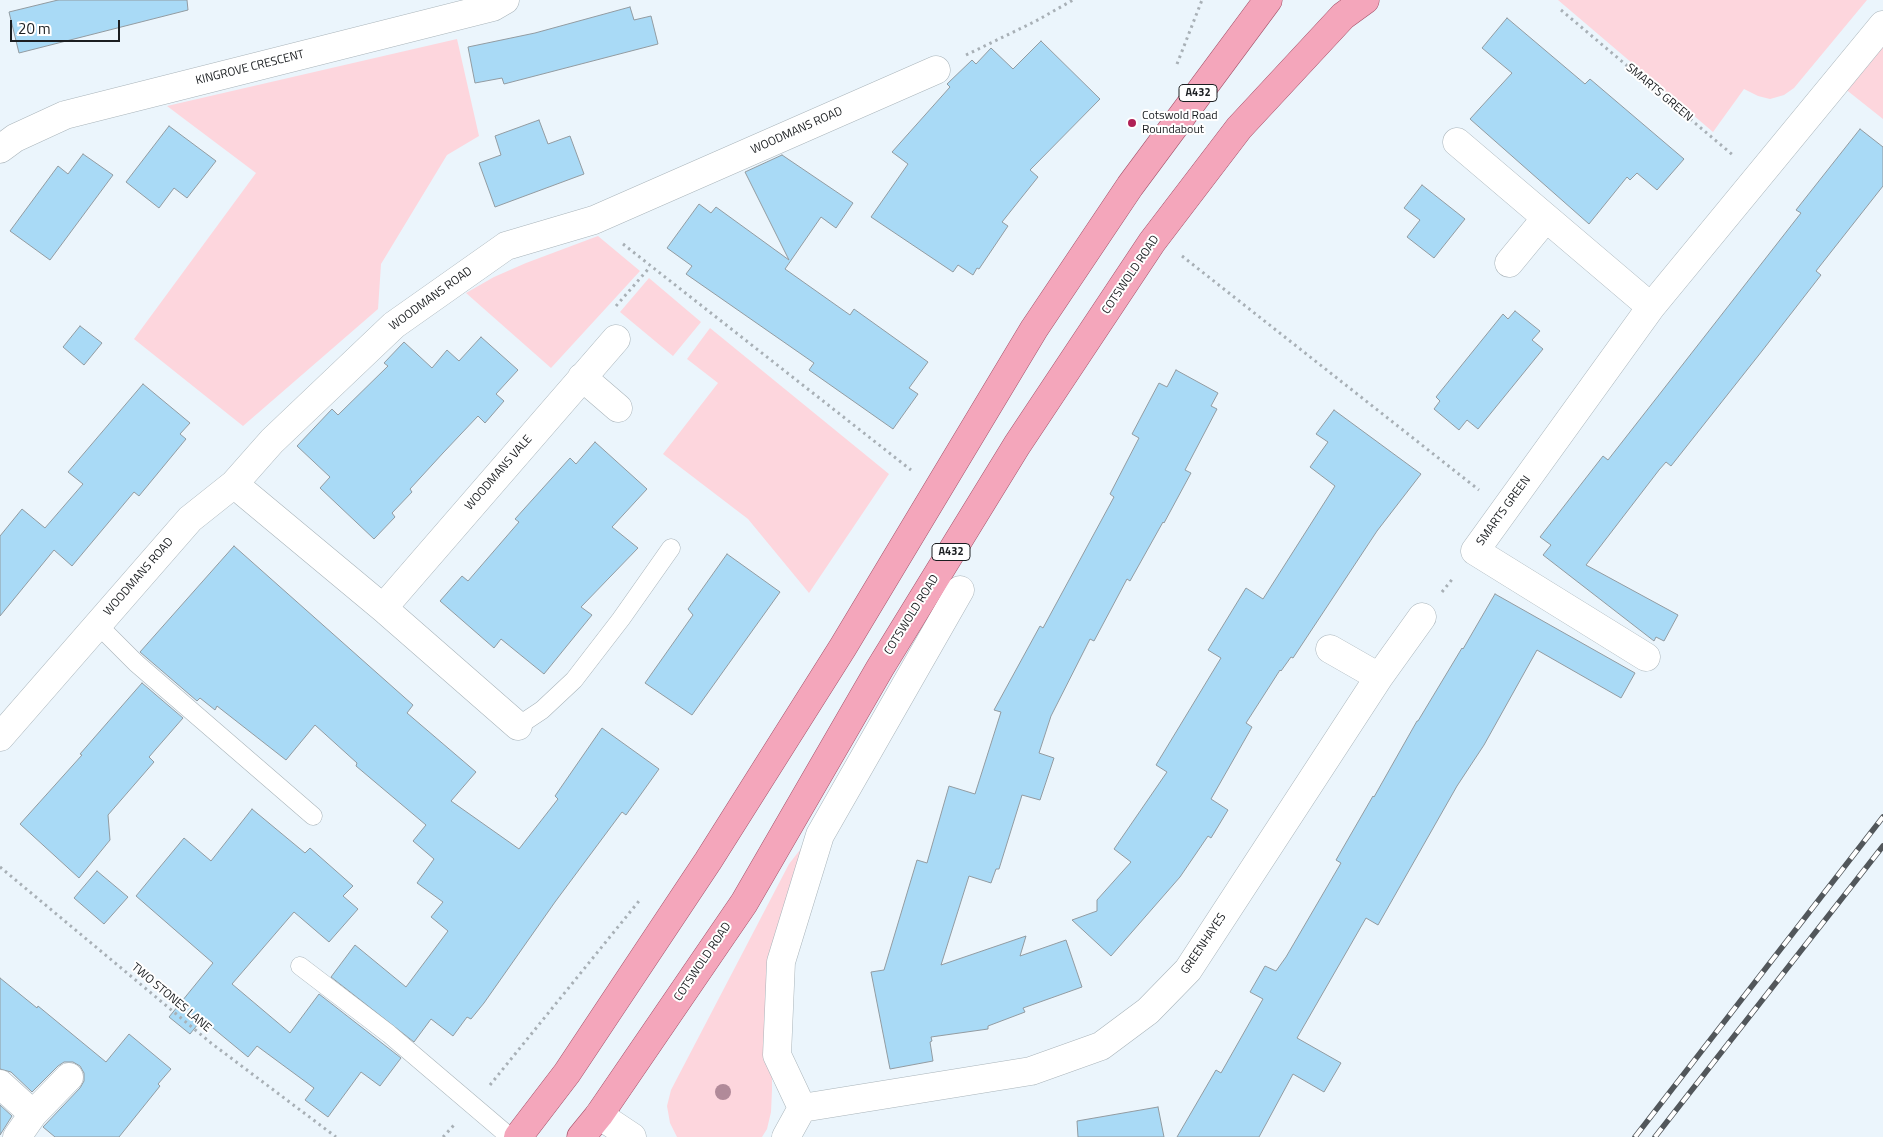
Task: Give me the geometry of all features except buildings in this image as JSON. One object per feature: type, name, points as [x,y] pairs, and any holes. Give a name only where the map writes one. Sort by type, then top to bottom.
[{"type":"main road","name":"A432","points":[[518,1137],[567,1073],[708,861],[843,647],[1034,329],[1130,186],[1268,0]]},
{"type":"main road","name":"COTSWOLD ROAD","points":[[581,1137],[599,1115],[744,903],[880,668],[1016,445],[1152,242],[1239,128],[1343,16],[1366,0]]},
{"type":"street","name":"KINGROVE CRESCENT","points":[[0,149],[15,138],[65,115],[493,7],[505,0]]},
{"type":"street","name":"SMARTS GREEN","points":[[1646,657],[1474,552],[1651,307],[1883,25]]},
{"type":"street","name":"WOODMANS ROAD","points":[[0,738],[190,519],[234,484],[272,441],[394,325],[506,246],[594,220],[936,70]]},
{"type":"street","points":[[1457,142],[1651,307]]},
{"type":"street","points":[[1509,263],[1546,218]]},
{"type":"street","name":"WOODMANS VALE","points":[[382,608],[616,339]]},
{"type":"street","points":[[582,377],[618,408]]},
{"type":"street","points":[[234,484],[382,608],[518,726]]},
{"type":"street","points":[[786,1137],[802,1108],[777,1054],[781,962],[820,835],[960,590]]},
{"type":"street","name":"GREENHAYES","points":[[802,1108],[1031,1071],[1101,1046],[1148,1011],[1188,970],[1379,677],[1422,617]]},
{"type":"street","points":[[1330,649],[1379,677]]},
{"type":"street","points":[[17,1137],[33,1114],[69,1077]]},
{"type":"street","points":[[0,1084],[33,1114]]},
{"type":"street","points":[[599,1115],[632,1137]]},
{"type":"lane","points":[[518,726],[542,710],[574,680],[621,619],[670,548]]},
{"type":"lane","points":[[98,625],[136,663],[312,816]]},
{"type":"lane","points":[[300,966],[389,1034],[510,1137]]},
{"type":"path","points":[[936,70],[1036,21],[1073,0]]},
{"type":"path","name":"SMARTS GREEN","points":[[1561,10],[1758,176]]},
{"type":"path","points":[[594,220],[650,267],[937,491]]},
{"type":"path","points":[[1182,256],[1505,511]]},
{"type":"path","points":[[616,339],[600,324],[650,267]]},
{"type":"path","points":[[1422,617],[1474,552]]},
{"type":"path","name":"TWO STONES LANE","points":[[0,867],[211,1043],[336,1137]]},
{"type":"path","points":[[443,1137],[473,1105],[644,894]]},
{"type":"shaded area","points":[[1558,0],[1867,0],[1794,88],[1784,95],[1770,99],[1758,96],[1744,89],[1713,132]]},
{"type":"shaded area","points":[[457,39],[479,136],[447,155],[381,264],[378,309],[243,426],[134,339],[256,173],[167,106]]},
{"type":"shaded area","points":[[1883,43],[1883,119],[1844,88]]},
{"type":"shaded area","points":[[598,236],[640,271],[551,368],[466,293],[494,277],[526,263]]},
{"type":"shaded area","points":[[649,278],[701,322],[673,356],[620,312]]},
{"type":"shaded area","points":[[710,328],[889,474],[809,593],[748,519],[663,454],[718,383],[687,359]]},
{"type":"shaded area","points":[[810,837],[772,981],[772,1090],[771,1112],[767,1129],[762,1137],[677,1137],[670,1123],[667,1106],[671,1090],[789,864]]},
{"type":"railway","points":[[1635,1137],[1883,817]]},
{"type":"railway","points":[[1655,1137],[1883,846]]},
{"type":"place","name":"Cotswold Road Roundabout","points":[[1132,123]]}]
